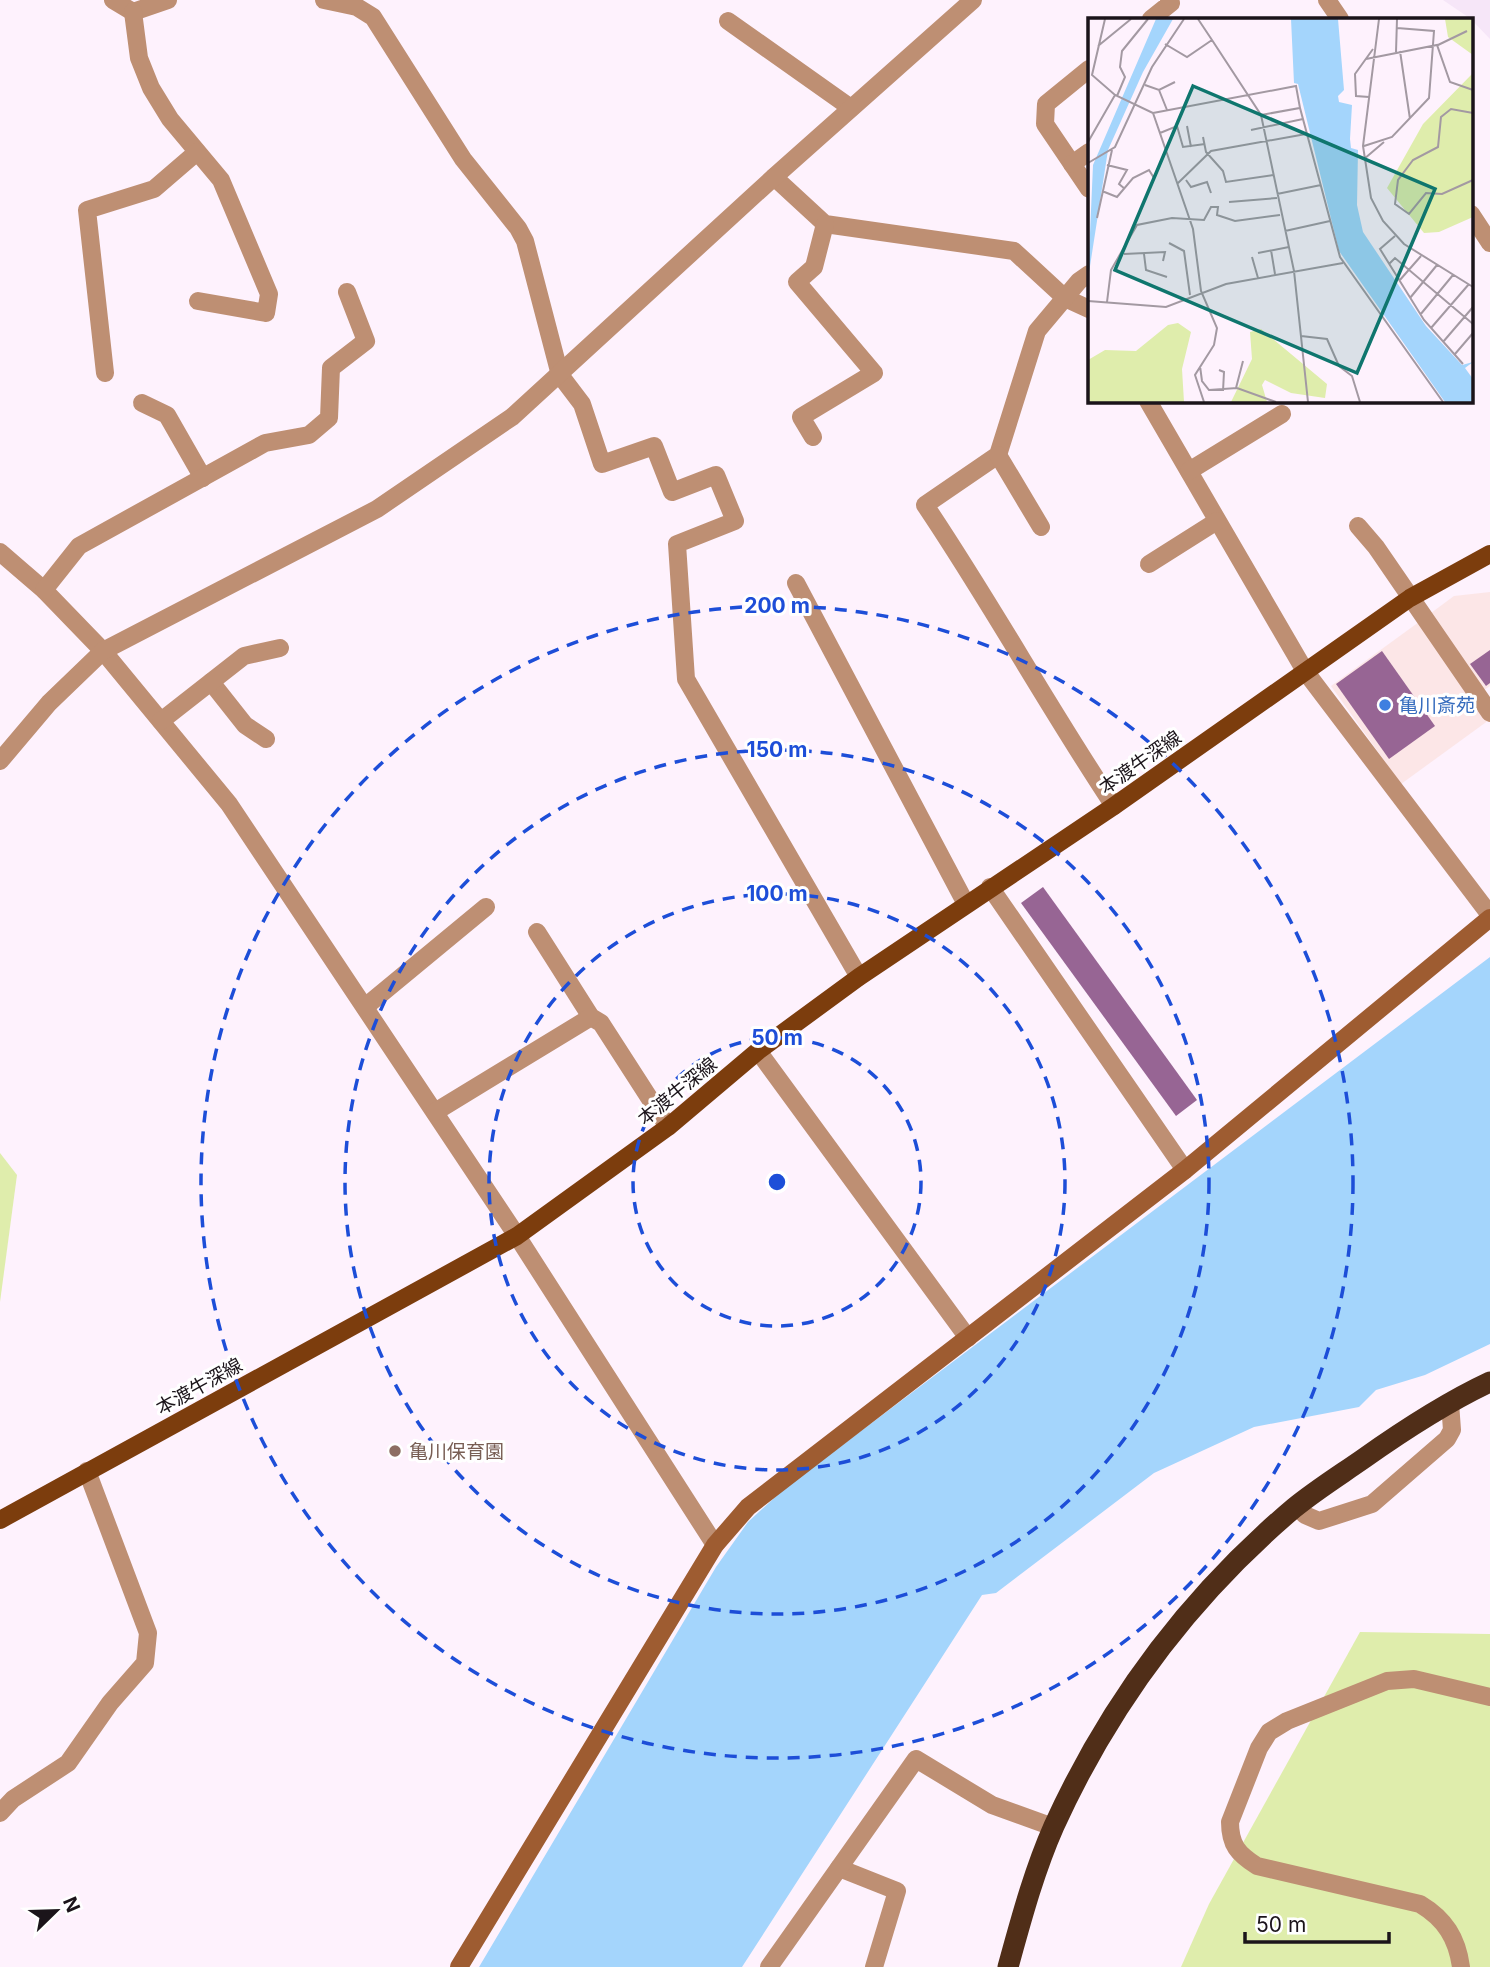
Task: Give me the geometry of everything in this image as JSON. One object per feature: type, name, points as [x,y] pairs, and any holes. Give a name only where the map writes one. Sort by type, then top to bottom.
[{"type":"highway","points":[[1008,1967],[1022,1915],[1053,1827],[1121,1703],[1161,1646],[1203,1595],[1296,1506],[1416,1422],[1489,1385]]},
{"type":"main road","name":"本渡牛深線","points":[[0,1520],[517,1236],[668,1127],[758,1051],[859,977],[1114,806],[1410,598],[1490,554]]},
{"type":"street","points":[[113,0],[134,12],[168,0]]},
{"type":"street","points":[[324,0],[357,7],[373,18],[463,159],[518,228],[525,242],[560,375],[583,404],[602,464],[654,446],[672,492],[716,475],[734,522],[677,544],[686,679],[859,977]]},
{"type":"street","points":[[0,761],[49,703],[103,651],[377,509],[512,417],[774,177],[973,0]]},
{"type":"street","points":[[1152,18],[1171,3],[1169,0]]},
{"type":"street","points":[[1327,0],[1339,18]]},
{"type":"street","points":[[134,12],[139,58],[151,88],[170,119],[222,180],[269,293],[266,313],[198,301]]},
{"type":"street","points":[[728,21],[852,108]]},
{"type":"street","points":[[1088,70],[1046,104],[1045,124],[1088,188]]},
{"type":"street","points":[[105,373],[87,210],[154,190],[197,152]]},
{"type":"street","points":[[1072,164],[1088,153]]},
{"type":"street","points":[[774,177],[825,224],[1014,251],[1065,298],[1088,309]]},
{"type":"street","points":[[1472,216],[1490,243]]},
{"type":"street","points":[[813,438],[801,417],[874,373],[797,282],[814,267],[825,224]]},
{"type":"street","points":[[1088,275],[1079,281],[1037,331],[998,456],[925,505],[970,572],[1070,740],[1114,806]]},
{"type":"street","points":[[44,590],[79,546],[265,443],[309,435],[329,418],[331,368],[366,341],[347,292]]},
{"type":"street","points":[[460,1967],[715,1545],[748,1507],[1185,1170],[1490,916],[1305,671],[1149,402]]},
{"type":"street","points":[[142,403],[167,415],[203,478]]},
{"type":"street","points":[[1189,471],[1282,414]]},
{"type":"street","points":[[998,456],[1041,527]]},
{"type":"street","points":[[1149,564],[1217,520]]},
{"type":"street","points":[[1358,526],[1490,713]]},
{"type":"street","points":[[0,552],[44,590],[103,651],[229,804],[517,1236],[715,1545]]},
{"type":"street","points":[[796,583],[966,904]]},
{"type":"street","points":[[161,721],[244,656],[280,648]]},
{"type":"street","points":[[211,682],[245,724],[266,739]]},
{"type":"street","points":[[990,887],[1185,1170]]},
{"type":"street","points":[[365,1007],[486,906]]},
{"type":"street","points":[[537,932],[591,1017],[601,1023],[668,1127]]},
{"type":"street","points":[[435,1112],[591,1017]]},
{"type":"street","points":[[758,1051],[968,1338]]},
{"type":"street","points":[[1296,1506],[1305,1515],[1319,1521],[1373,1504],[1447,1439],[1452,1430],[1450,1403]]},
{"type":"street","points":[[0,1813],[13,1799],[68,1763],[110,1703],[145,1663],[148,1633],[87,1471]]},
{"type":"street","points":[[1461,1967],[1447,1924],[1420,1904],[1257,1866],[1241,1856],[1234,1845],[1230,1822],[1259,1748],[1269,1732],[1287,1721],[1387,1681],[1414,1679],[1490,1697]]},
{"type":"street","points":[[769,1967],[916,1759],[992,1805],[1053,1827]]},
{"type":"street","points":[[839,1868],[897,1891],[874,1967]]},
{"type":"shaded area","points":[[1443,0],[1490,0],[1490,39],[1470,18]]},
{"type":"shaded area","points":[[1490,592],[1490,686],[1481,692],[1427,616],[1454,596]]},
{"type":"shaded area","points":[[1419,622],[1489,720],[1401,784],[1331,686]]},
{"type":"green space","points":[[0,1153],[17,1175],[0,1302]]},
{"type":"green space","points":[[1360,1632],[1490,1634],[1490,1967],[1181,1967],[1209,1904]]},
{"type":"water","points":[[1490,957],[1490,1344],[1425,1375],[1376,1390],[1359,1407],[1254,1427],[1154,1473],[996,1593],[982,1595],[742,1967],[479,1967],[716,1567],[748,1522],[784,1489]]},
{"type":"building","points":[[1490,650],[1490,683],[1486,686],[1470,664]]},
{"type":"building","name":"亀川斎苑","points":[[1382,651],[1435,726],[1389,759],[1336,684]]},
{"type":"building","points":[[1043,887],[1197,1100],[1176,1116],[1021,903]]},
{"type":"place","name":"亀川斎苑","points":[[1385,705]]},
{"type":"place","name":"亀川保育園","points":[[395,1451]]}]
